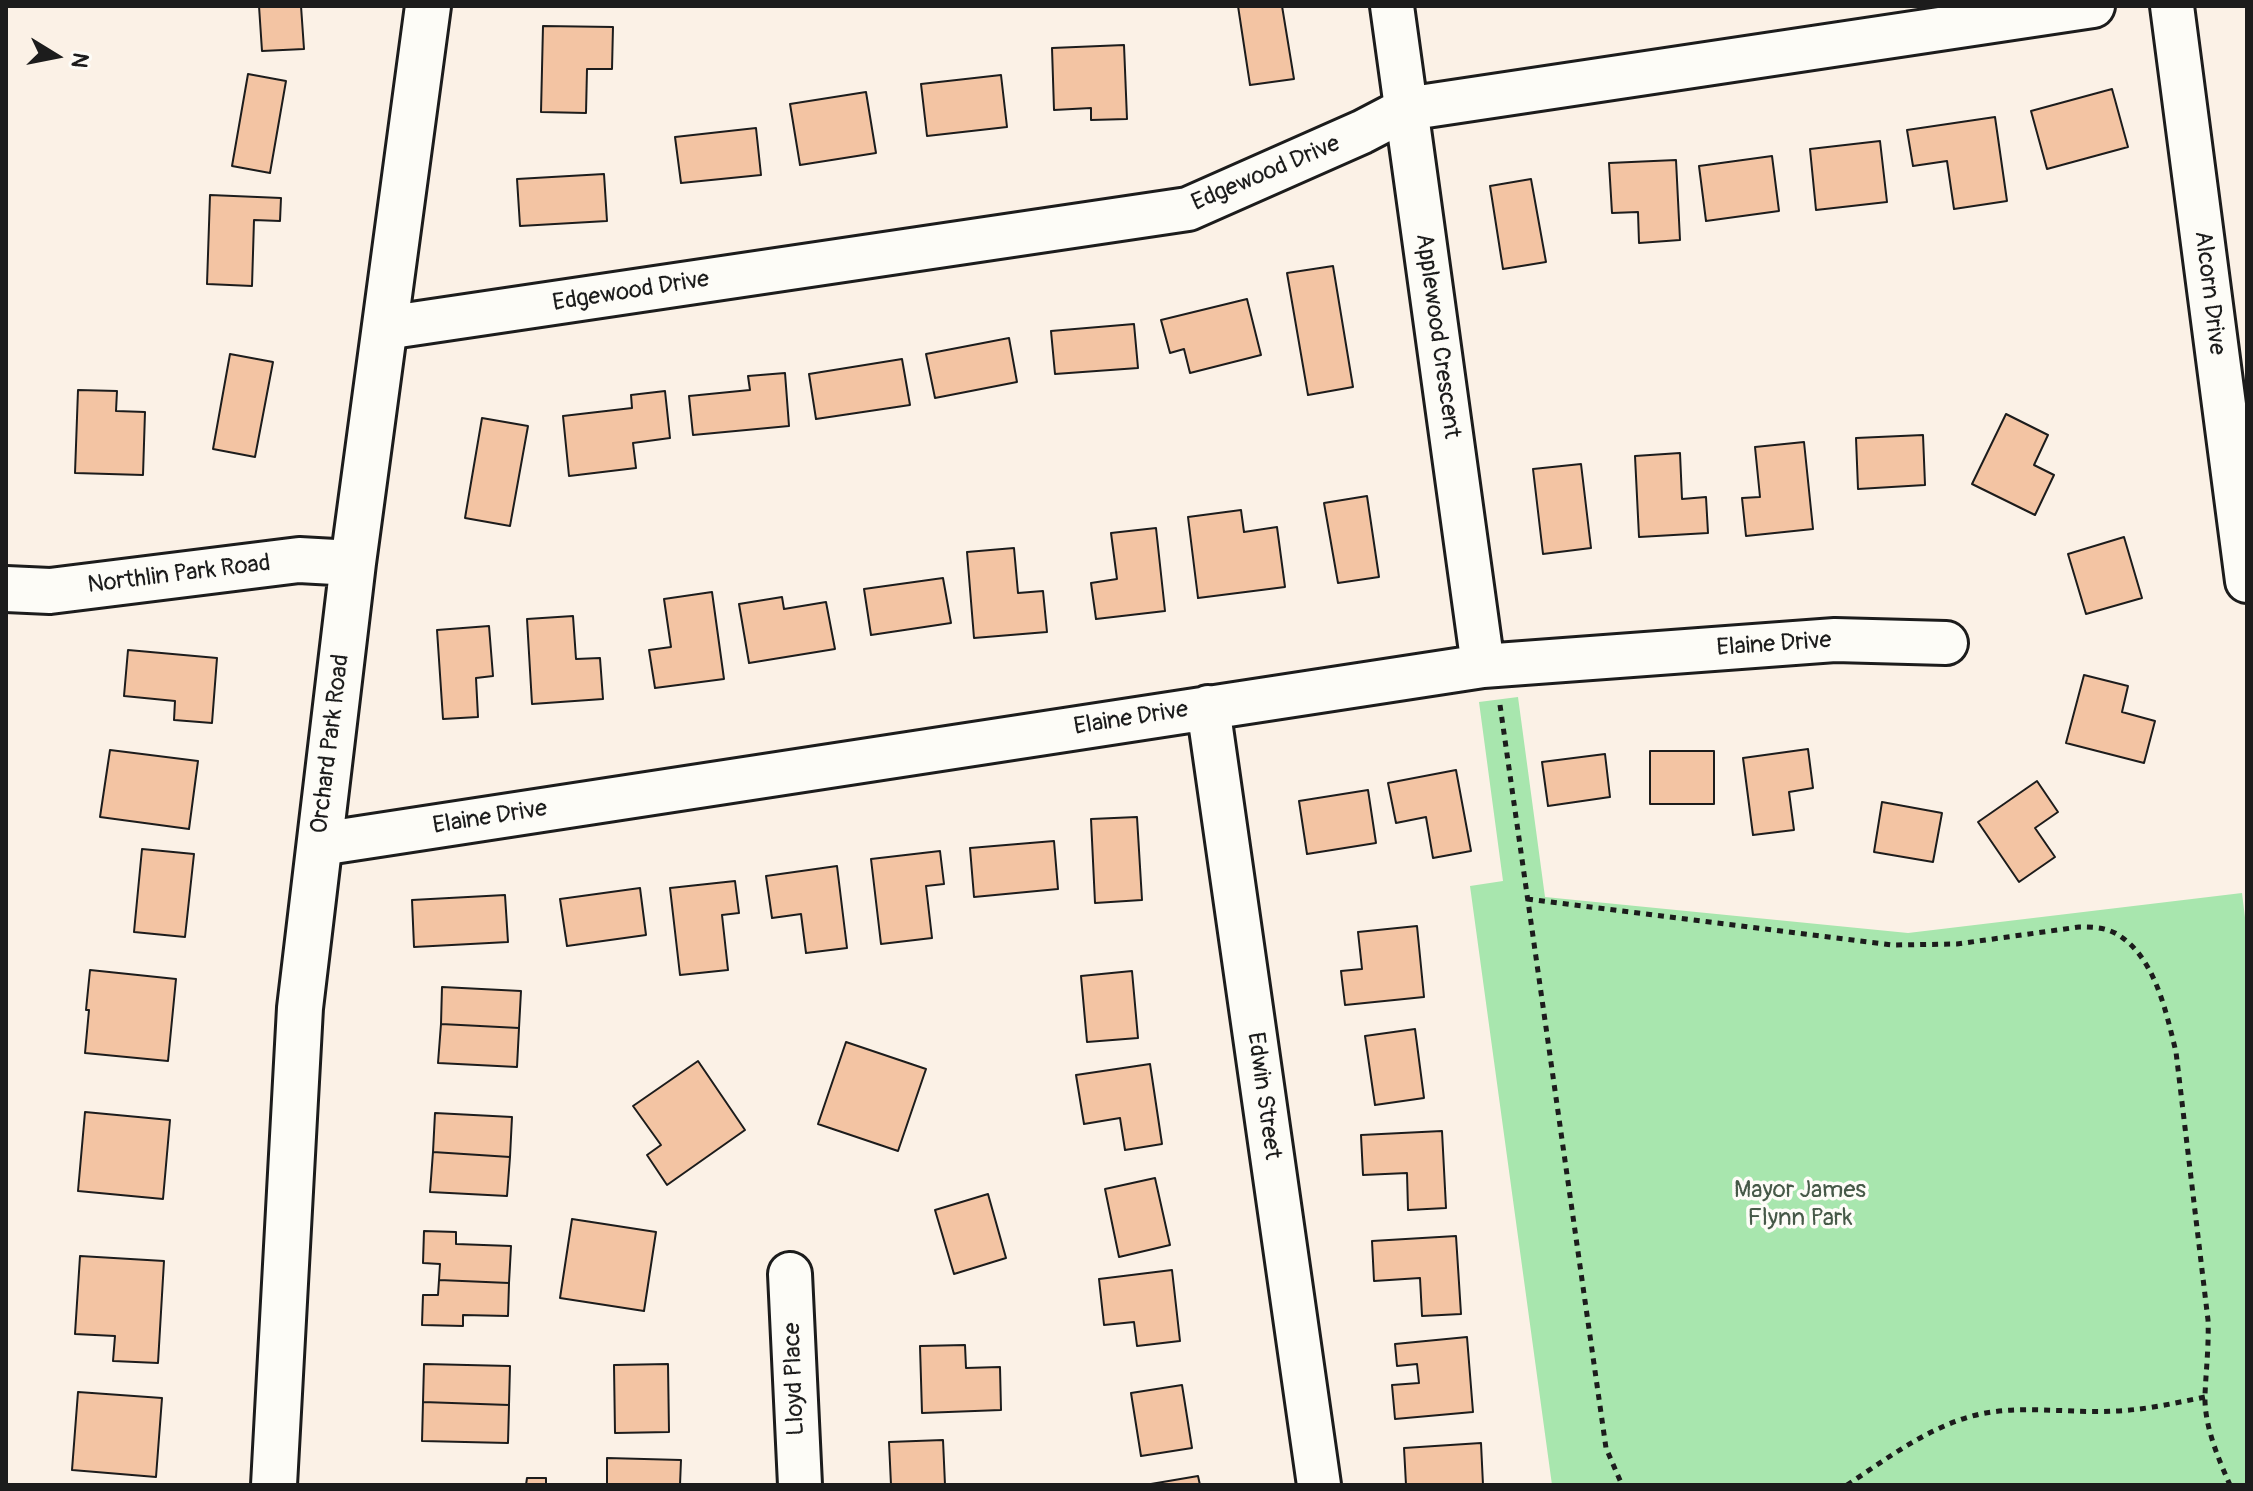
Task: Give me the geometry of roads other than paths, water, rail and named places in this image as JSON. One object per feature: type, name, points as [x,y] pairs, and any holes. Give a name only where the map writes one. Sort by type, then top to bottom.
[{"type":"street","name":"Orchard Park Road","points":[[274,1485],[300,1008],[353,563],[428,6]]},
{"type":"street","name":"Applewood Crescent","points":[[1392,6],[1489,666]]},
{"type":"street","name":"Edgewood Drive","points":[[385,328],[1188,209],[1362,132],[1406,109],[2093,6]]},
{"type":"street","name":"Alcorn Drive","points":[[2172,6],[2247,581]]},
{"type":"street","name":"Northlin Park Road","points":[[6,589],[50,591],[299,560],[353,563]]},
{"type":"street","name":"Elaine Drive","points":[[320,844],[1489,666],[1835,640],[1946,643]]},
{"type":"street","name":"Edwin Street","points":[[1208,707],[1319,1485]]},
{"type":"street","name":"Lloyd Place","points":[[790,1274],[800,1485]]},
{"type":"park label","name":"Mayor James Flynn Park","points":[[1800,1205]]}]
